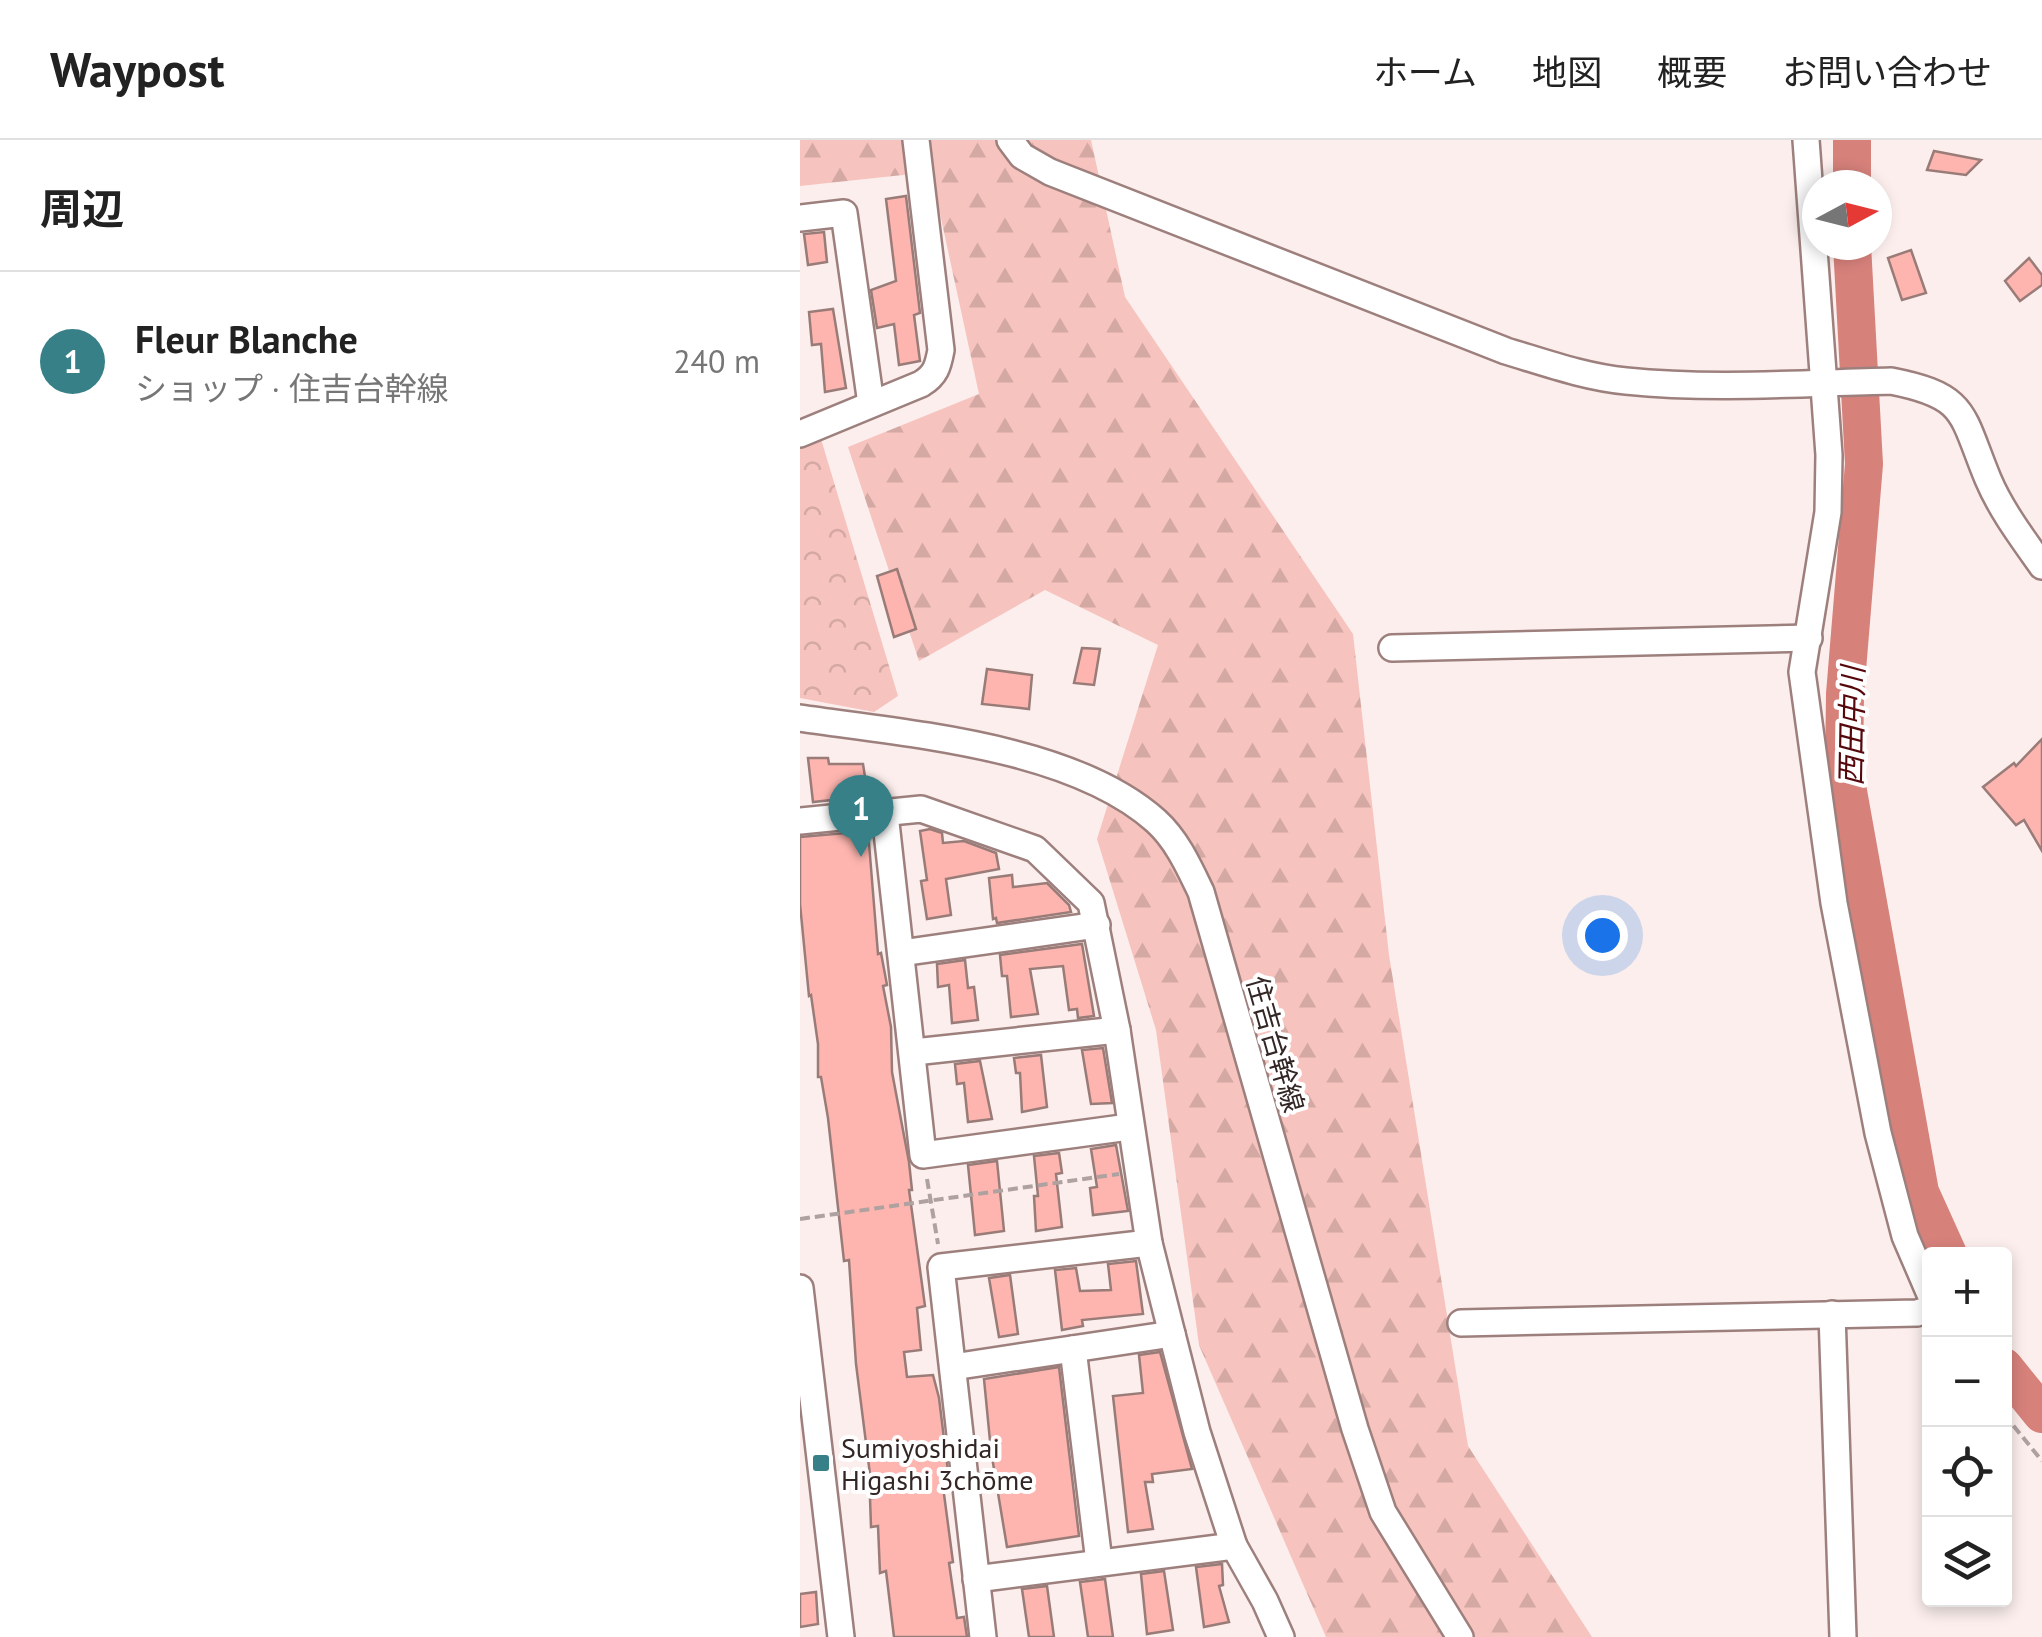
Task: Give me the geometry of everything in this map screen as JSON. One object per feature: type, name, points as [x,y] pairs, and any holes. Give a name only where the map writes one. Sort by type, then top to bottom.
[{"type":"street","points":[[800,434],[932,377],[941,350],[916,140]]},
{"type":"street","points":[[1010,140],[1022,156],[1050,172],[1506,351],[1574,372],[1672,384],[1890,382],[1920,387],[1953,402],[1966,418],[1996,493],[2042,566]]},
{"type":"street","points":[[1806,140],[1830,383],[1830,455],[1828,512],[1802,672],[1834,902],[1890,1186],[1922,1275]]},
{"type":"street","points":[[800,218],[844,213],[871,404]]},
{"type":"street","points":[[1392,648],[1809,638]]},
{"type":"street","name":"住吉台幹線","points":[[800,718],[1004,752],[1090,779],[1125,798],[1158,823],[1184,857],[1206,906],[1354,1429],[1383,1512],[1460,1637]]},
{"type":"street","points":[[800,821],[921,809],[1035,848],[1091,902],[1150,1243],[1197,1432],[1234,1546],[1266,1601],[1281,1637]]},
{"type":"street","points":[[885,814],[923,1155],[1129,1127]]},
{"type":"street","points":[[902,953],[1097,924]]},
{"type":"street","points":[[914,1052],[1116,1030]]},
{"type":"street","points":[[983,1637],[941,1267],[1150,1243]]},
{"type":"street","points":[[800,1288],[841,1637]]},
{"type":"street","points":[[1461,1322],[1922,1311]]},
{"type":"street","points":[[1832,1314],[1842,1637]]},
{"type":"street","points":[[952,1367],[1172,1334]]},
{"type":"street","points":[[1073,1349],[1099,1562]]},
{"type":"street","points":[[976,1579],[1234,1546]]},
{"type":"path","points":[[923,1155],[941,1267]]},
{"type":"path","points":[[800,1218],[1138,1172]]},
{"type":"path","points":[[2012,1424],[2042,1461]]},
{"type":"green space","points":[[800,140],[1091,140],[1125,297],[1353,634],[1389,955],[1468,1446],[1592,1637],[1326,1637],[1199,1345],[1156,1030],[1097,839],[1158,645],[1045,590],[919,661],[848,447],[979,394],[931,172],[800,186]]},
{"type":"green space","points":[[821,439],[898,696],[874,712],[800,698],[800,447]]},
{"type":"building","points":[[1934,151],[1981,160],[1966,175],[1927,170]]},
{"type":"building","points":[[906,196],[920,313],[914,315],[920,361],[899,365],[894,324],[877,328],[871,290],[896,281],[886,199]]},
{"type":"building","points":[[824,232],[827,262],[808,265],[804,234]]},
{"type":"building","points":[[1911,250],[1926,293],[1902,300],[1889,260]]},
{"type":"building","points":[[2029,258],[2042,275],[2042,285],[2020,301],[2005,281]]},
{"type":"building","points":[[833,309],[846,388],[825,392],[821,344],[812,345],[809,312]]},
{"type":"building","points":[[897,569],[916,629],[894,637],[877,576]]},
{"type":"building","points":[[1082,648],[1100,649],[1094,685],[1074,683]]},
{"type":"building","points":[[987,669],[1032,675],[1029,709],[982,704]]},
{"type":"building","points":[[2042,739],[2042,851],[2024,820],[2016,825],[1983,787],[2014,763],[2016,766]]},
{"type":"building","points":[[808,758],[828,758],[829,764],[863,764],[868,796],[813,802]]},
{"type":"building","points":[[868,831],[878,954],[881,953],[887,985],[883,986],[891,1027],[892,1072],[909,1162],[909,1190],[925,1306],[917,1308],[921,1350],[904,1352],[907,1377],[933,1375],[939,1398],[949,1479],[942,1479],[953,1562],[949,1563],[957,1618],[964,1617],[967,1637],[894,1637],[886,1571],[880,1573],[878,1526],[871,1527],[873,1498],[856,1364],[849,1260],[844,1261],[828,1118],[818,1077],[818,1044],[800,904],[800,837]]},
{"type":"building","points":[[920,831],[942,833],[943,843],[964,841],[996,853],[999,869],[946,879],[951,915],[927,919],[921,881],[927,880]]},
{"type":"building","points":[[1012,875],[1013,887],[1047,883],[1071,912],[997,923],[993,919],[989,878]]},
{"type":"building","points":[[1082,944],[1094,1016],[1078,1018],[1077,1009],[1069,1010],[1063,966],[1030,969],[1038,1014],[1011,1017],[1007,976],[1002,976],[1000,955]]},
{"type":"building","points":[[965,960],[968,988],[974,987],[978,1020],[952,1023],[949,985],[938,987],[937,964]]},
{"type":"building","points":[[1103,1048],[1112,1103],[1091,1104],[1082,1050]]},
{"type":"building","points":[[1041,1055],[1047,1107],[1022,1112],[1020,1073],[1016,1073],[1014,1058]]},
{"type":"building","points":[[980,1061],[992,1119],[968,1122],[964,1083],[957,1084],[955,1064]]},
{"type":"building","points":[[1116,1145],[1128,1211],[1093,1215],[1090,1188],[1097,1187],[1091,1149]]},
{"type":"building","points":[[1059,1153],[1062,1173],[1056,1174],[1062,1227],[1036,1231],[1034,1156]]},
{"type":"building","points":[[997,1161],[1004,1231],[975,1235],[968,1165]]},
{"type":"building","points":[[1136,1261],[1143,1314],[1082,1320],[1083,1326],[1062,1330],[1055,1270],[1076,1268],[1080,1291],[1111,1290],[1108,1264]]},
{"type":"building","points":[[1010,1275],[1018,1334],[999,1337],[989,1278]]},
{"type":"building","points":[[1160,1352],[1192,1469],[1152,1474],[1153,1482],[1145,1482],[1153,1529],[1128,1532],[1113,1396],[1143,1393],[1139,1355]]},
{"type":"building","points":[[1059,1367],[1079,1536],[1007,1547],[984,1379]]},
{"type":"building","points":[[1222,1564],[1223,1585],[1219,1586],[1229,1622],[1204,1627],[1196,1567]]},
{"type":"building","points":[[1164,1571],[1173,1630],[1147,1634],[1141,1574]]},
{"type":"building","points":[[1105,1579],[1113,1637],[1088,1637],[1080,1582]]},
{"type":"building","points":[[1047,1586],[1054,1637],[1029,1637],[1022,1589]]},
{"type":"building","points":[[816,1592],[818,1624],[800,1627],[800,1594]]},
{"type":"waterway","name":"西田中川","points":[[1852,140],[1852,170]]},
{"type":"waterway","name":"西田中川","points":[[1853,260],[1864,464],[1845,694],[1844,769],[1920,1192],[1945,1247]]},
{"type":"waterway","name":"西田中川","points":[[2012,1377],[2042,1414]]},
{"type":"place","name":"Fleur Blanche","points":[[861,857]]},
{"type":"place","name":"Sumiyoshidai Higashi 3chōme","points":[[821,1463]]}]
